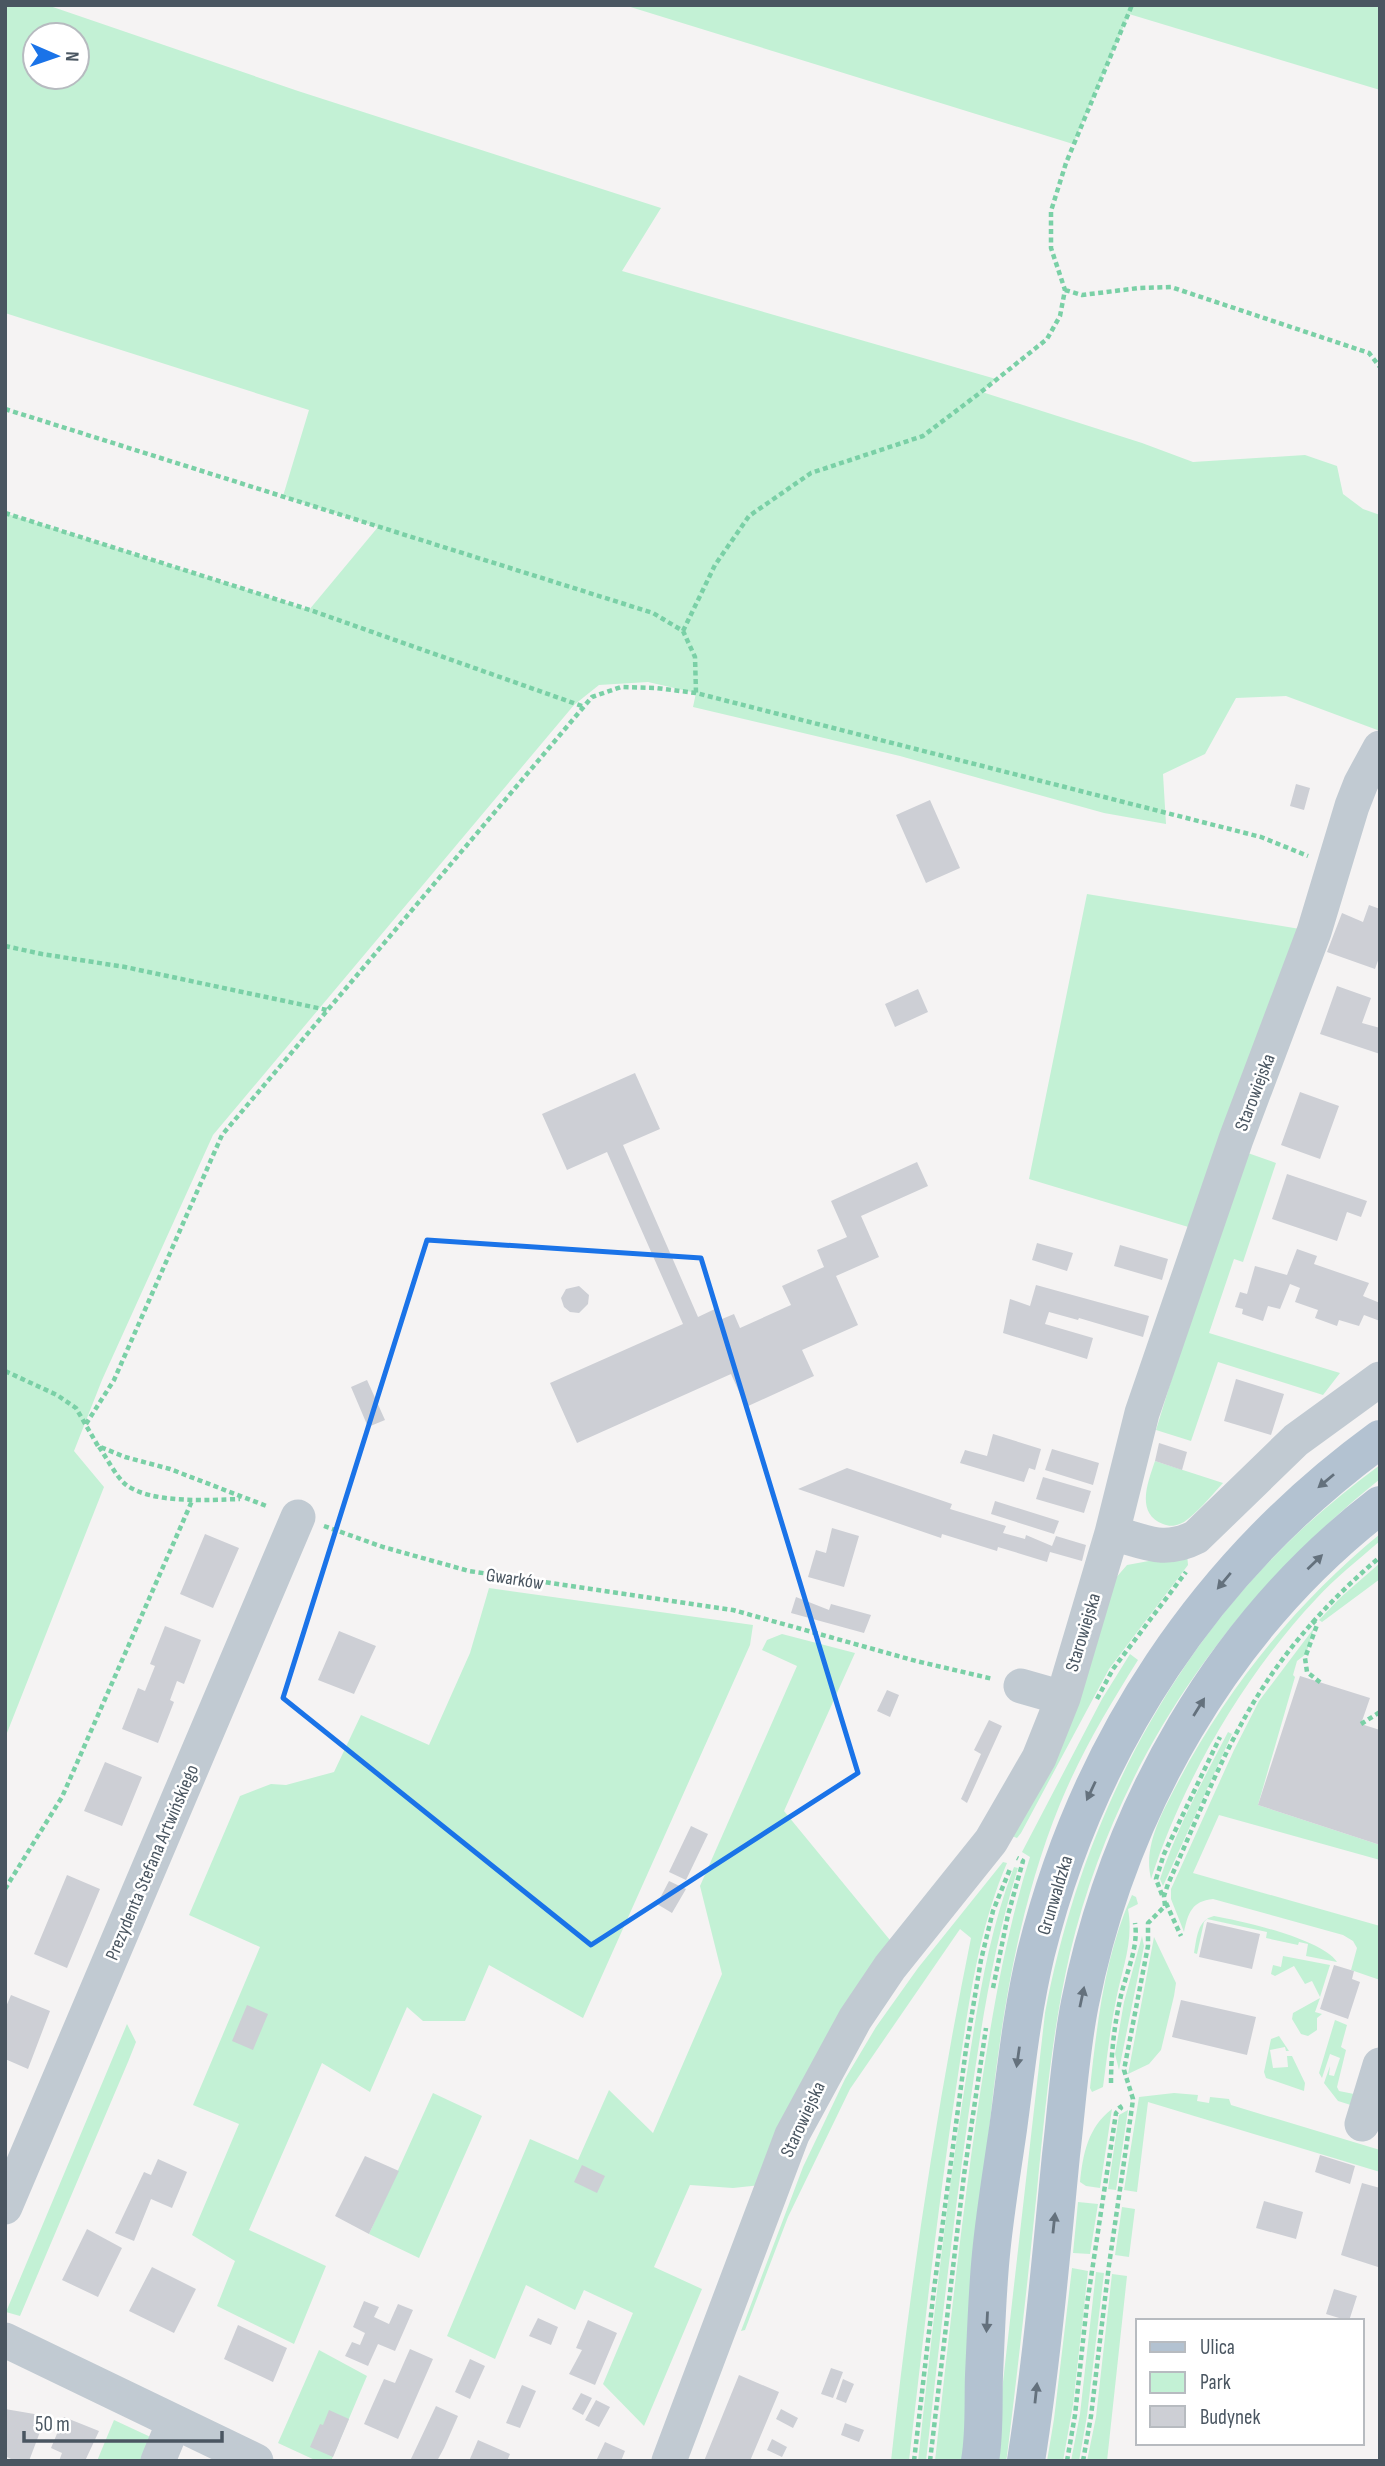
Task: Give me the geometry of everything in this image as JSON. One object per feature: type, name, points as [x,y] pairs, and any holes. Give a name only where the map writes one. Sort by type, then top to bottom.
[{"type":"main road","name":"Grunwaldzka","points":[[980,2461],[991,2253],[1024,2017],[1043,1926],[1074,1832],[1103,1765],[1128,1719],[1170,1653],[1212,1597],[1285,1516],[1380,1438]]},
{"type":"main road","points":[[1026,2461],[1080,2005],[1098,1931],[1123,1854],[1168,1757],[1231,1658],[1268,1611],[1311,1566],[1380,1505]]},
{"type":"street","name":"Starowiejska","points":[[669,2461],[792,2135],[818,2084],[855,2019],[890,1967],[945,1901],[997,1832],[1038,1758],[1063,1698],[1112,1533],[1142,1413],[1236,1139],[1314,932],[1356,794],[1380,748]]},
{"type":"street","points":[[1112,1533],[1155,1546],[1185,1543],[1196,1537],[1296,1440],[1380,1379]]},
{"type":"street","name":"Prezydenta Stefana Artwińskiego","points":[[5,2207],[298,1517]]},
{"type":"street","points":[[1021,1686],[1063,1698]]},
{"type":"street","points":[[1362,2124],[1379,2071]]},
{"type":"street","points":[[5,2340],[256,2461]]},
{"type":"street","points":[[158,2461],[174,2422]]},
{"type":"path","points":[[683,631],[715,565],[749,516],[811,473],[923,436],[1047,339],[1060,316],[1065,290],[1051,248],[1051,211],[1066,163],[1132,5]]},
{"type":"path","points":[[1065,290],[1082,295],[1171,287],[1368,353],[1380,367]]},
{"type":"path","points":[[5,409],[653,613],[683,631],[695,657],[696,693]]},
{"type":"path","points":[[5,513],[322,614],[583,706]]},
{"type":"path","points":[[86,1424],[114,1380],[222,1135],[592,696],[621,687],[696,693],[1261,837],[1333,865]]},
{"type":"path","points":[[5,946],[125,967],[327,1010]]},
{"type":"path","points":[[5,1371],[58,1395],[76,1408],[98,1446],[125,1483],[145,1494],[192,1501],[245,1499]]},
{"type":"path","name":"Gwarków","points":[[98,1446],[125,1457],[170,1468],[245,1499],[383,1547],[469,1571],[733,1610],[916,1661],[1021,1686]]},
{"type":"path","points":[[5,1889],[62,1797],[192,1501]]},
{"type":"path","points":[[1083,2461],[1133,2099],[1124,2070],[1148,1946],[1147,1927],[1164,1908],[1168,1884],[1224,1759],[1257,1695],[1313,1620],[1380,1557]]},
{"type":"path","points":[[1306,1615],[1317,1625],[1305,1658],[1307,1672],[1321,1683]]},
{"type":"path","points":[[1361,1724],[1380,1712]]},
{"type":"path","points":[[1181,1936],[1158,1889],[1156,1875],[1222,1734]]},
{"type":"path","points":[[1111,2083],[1111,2054],[1120,2001],[1135,1944],[1136,1918]]},
{"type":"path","points":[[1067,2461],[1075,2415],[1087,2304],[1116,2113],[1121,2108],[1119,2105]]},
{"type":"highlighted area","points":[[427,1240],[701,1258],[858,1773],[591,1945],[283,1698]]},
{"type":"green space","points":[[5,5],[47,5],[298,91],[661,208],[622,271],[996,379],[982,392],[1193,462],[1305,455],[1337,466],[1343,494],[1363,509],[1380,515],[1380,731],[1286,696],[1236,698],[1205,754],[1163,774],[1166,824],[1104,813],[900,756],[693,707],[696,693],[648,682],[599,685],[574,705],[213,1135],[102,1380],[74,1451],[104,1487],[5,1738],[5,513],[309,610],[378,527],[283,496],[309,410],[5,313]]},
{"type":"green space","points":[[624,5],[1380,5],[1380,90],[1129,14],[1073,144]]},
{"type":"green space","points":[[1087,894],[1306,930],[1195,1229],[1029,1179]]},
{"type":"green space","points":[[1245,1152],[1276,1163],[1243,1262],[1234,1259],[1209,1333],[1340,1373],[1323,1395],[1218,1362],[1191,1441],[1156,1430],[1214,1241]]},
{"type":"green space","points":[[1155,1461],[1223,1483],[1184,1522],[1174,1526],[1166,1525],[1154,1519],[1146,1505],[1147,1487]]},
{"type":"green space","points":[[1380,1465],[1380,1479],[1325,1527],[1273,1578],[1227,1632],[1185,1690],[1148,1751],[1116,1815],[1090,1883],[1070,1953],[1058,2012],[1007,2456],[1006,2461],[994,2461],[1045,2013],[1060,1945],[1105,1813],[1135,1750],[1169,1690],[1209,1633],[1253,1579],[1302,1529]]},
{"type":"green space","points":[[1380,1534],[1380,1541],[1316,1599],[1265,1660],[1241,1694],[1180,1804],[1151,1879],[1150,1854],[1155,1830],[1177,1784],[1218,1714],[1292,1618]]},
{"type":"green space","points":[[1187,1554],[1188,1565],[1109,1669],[1021,1833],[1017,1838],[1009,1835],[1114,1580],[1127,1565]]},
{"type":"green space","points":[[1380,1563],[1380,1579],[1322,1622],[1319,1620],[1341,1597]]},
{"type":"green space","points":[[489,1588],[753,1625],[750,1645],[583,2018],[489,1965],[465,2021],[423,2021],[407,2007],[370,2092],[322,2063],[249,2230],[326,2266],[294,2344],[217,2306],[235,2261],[192,2235],[239,2124],[193,2105],[260,1947],[189,1915],[240,1796],[271,1784],[286,1785],[334,1772],[361,1715],[429,1745],[470,1653]]},
{"type":"green space","points":[[1314,1628],[1306,1654],[1297,1661],[1293,1675],[1295,1677],[1258,1805],[1380,1845],[1380,1860],[1219,1815],[1193,1873],[1380,1926],[1380,1980],[1351,1970],[1357,1948],[1353,1941],[1343,1935],[1213,1899],[1200,1902],[1192,1909],[1184,1932],[1171,1899],[1171,1889],[1259,1701]]},
{"type":"green space","points":[[782,1634],[855,1653],[784,1811],[894,1945],[761,2185],[733,2188],[690,2185],[654,2267],[702,2289],[644,2426],[603,2384],[633,2313],[584,2290],[575,2310],[526,2285],[495,2359],[447,2336],[530,2139],[578,2160],[609,2090],[653,2133],[722,1974],[700,1886],[797,1666],[762,1650],[767,1640]]},
{"type":"green space","points":[[1130,1654],[1138,1660],[1096,1730],[1060,1804],[1044,1847],[1020,1934],[996,2069],[986,2160],[966,2461],[935,2461],[960,2239],[983,2075],[1006,1950],[1030,1857],[1022,1852],[1102,1699]]},
{"type":"green space","points":[[1228,1732],[1232,1734],[1163,1886],[1160,1879],[1174,1841]]},
{"type":"green space","points":[[1003,1862],[1007,1863],[989,1914],[966,2021],[938,2219],[909,2461],[891,2461],[925,2198],[971,1938],[960,1929],[850,2089],[788,2217],[745,2330],[741,2331],[803,2167],[845,2079],[876,2027],[918,1968]]},
{"type":"green space","points":[[1014,1867],[1018,1868],[994,1961],[982,2024],[951,2246],[926,2461],[918,2461],[945,2225],[974,2029],[990,1947]]},
{"type":"green space","points":[[1132,1895],[1136,1897],[1138,1904],[1128,1909],[1130,1932],[1114,2011],[1103,2087],[1092,2092],[1090,2088],[1099,2014],[1115,1941]]},
{"type":"green space","points":[[1214,1916],[1280,1932],[1315,1946],[1337,1962],[1306,1956],[1308,1944],[1299,1942],[1298,1945],[1266,1938],[1267,1932],[1207,1919]]},
{"type":"green space","points":[[1206,1920],[1197,1954],[1194,1953],[1197,1936],[1201,1926],[1204,1921]]},
{"type":"green space","points":[[1142,1936],[1144,1946],[1119,2070],[1115,2054],[1124,2002]]},
{"type":"green space","points":[[1154,1937],[1176,1983],[1174,1996],[1161,2050],[1149,2064],[1128,2074]]},
{"type":"green space","points":[[1283,1956],[1330,1965],[1320,1997],[1312,1981],[1305,1984],[1294,1966],[1275,1976],[1271,1974],[1273,1965],[1281,1967]]},
{"type":"green space","points":[[1320,1998],[1315,2012],[1322,2014],[1317,2018],[1317,2030],[1308,2036],[1301,2034],[1292,2019],[1293,2013]]},
{"type":"green space","points":[[1335,2020],[1347,2025],[1341,2047],[1346,2050],[1337,2087],[1339,2091],[1359,2095],[1354,2106],[1338,2101],[1324,2083],[1330,2066],[1329,2075],[1334,2076],[1340,2058],[1330,2054],[1322,2078],[1319,2073]]},
{"type":"green space","points":[[127,2024],[136,2042],[128,2062],[20,2316],[6,2312]]},
{"type":"green space","points":[[1279,2036],[1289,2051],[1286,2051],[1285,2047],[1270,2050],[1273,2068],[1288,2067],[1287,2056],[1292,2056],[1305,2083],[1304,2091],[1266,2078],[1264,2072],[1271,2039]]},
{"type":"green space","points":[[433,2093],[482,2116],[419,2258],[369,2234]]},
{"type":"green space","points":[[1174,2093],[1198,2095],[1197,2101],[1209,2103],[1210,2097],[1229,2099],[1231,2105],[1380,2150],[1380,2172],[1148,2102],[1137,2192],[1124,2190],[1139,2097]]},
{"type":"green space","points":[[1112,2109],[1100,2188],[1086,2186],[1080,2182],[1088,2142],[1097,2124]]},
{"type":"green space","points":[[1128,2110],[1116,2190],[1108,2189],[1119,2115]]},
{"type":"green space","points":[[1078,2202],[1098,2204],[1090,2254],[1073,2253]]},
{"type":"green space","points":[[1122,2207],[1135,2209],[1129,2257],[1115,2255]]},
{"type":"green space","points":[[1072,2268],[1088,2271],[1073,2405],[1063,2461],[1047,2461],[1054,2419]]},
{"type":"green space","points":[[1096,2272],[1104,2273],[1087,2416],[1079,2461],[1071,2461],[1080,2414]]},
{"type":"green space","points":[[1112,2274],[1127,2276],[1107,2461],[1087,2461],[1096,2417]]},
{"type":"green space","points":[[319,2350],[367,2376],[331,2461],[317,2461],[278,2443]]},
{"type":"green space","points":[[114,2420],[157,2440],[148,2461],[97,2461]]},
{"type":"building","points":[[1296,784],[1310,788],[1304,810],[1290,806]]},
{"type":"building","points":[[930,800],[960,868],[926,883],[896,815]]},
{"type":"building","points":[[1369,905],[1380,909],[1380,955],[1375,969],[1327,952],[1342,913],[1363,922]]},
{"type":"building","points":[[1337,986],[1371,998],[1362,1023],[1380,1028],[1380,1054],[1320,1034]]},
{"type":"building","points":[[918,989],[928,1012],[895,1027],[885,1004]]},
{"type":"building","points":[[635,1073],[660,1129],[623,1145],[698,1317],[717,1308],[722,1319],[734,1314],[740,1328],[791,1305],[782,1286],[824,1267],[817,1250],[847,1237],[831,1201],[917,1162],[928,1186],[861,1216],[879,1257],[836,1276],[858,1325],[802,1350],[814,1376],[746,1407],[731,1374],[577,1443],[550,1383],[683,1324],[607,1152],[567,1170],[542,1114]]},
{"type":"building","points":[[1300,1092],[1339,1106],[1320,1159],[1281,1145]]},
{"type":"building","points":[[1287,1174],[1367,1201],[1361,1217],[1347,1212],[1337,1241],[1272,1219]]},
{"type":"building","points":[[1037,1243],[1073,1253],[1067,1271],[1032,1260]]},
{"type":"building","points":[[1120,1245],[1168,1259],[1162,1280],[1114,1266]]},
{"type":"building","points":[[1297,1249],[1317,1256],[1314,1264],[1369,1283],[1363,1296],[1380,1303],[1380,1321],[1364,1315],[1359,1326],[1339,1320],[1337,1326],[1315,1318],[1318,1310],[1295,1302],[1300,1288],[1290,1284],[1280,1309],[1268,1306],[1263,1321],[1242,1314],[1243,1309],[1235,1307],[1240,1292],[1247,1294],[1255,1266],[1287,1275]]},
{"type":"building","points":[[1036,1285],[1149,1316],[1143,1337],[1049,1312],[1045,1324],[1093,1338],[1087,1359],[1003,1333],[1010,1299],[1030,1306]]},
{"type":"building","points":[[579,1286],[589,1295],[588,1304],[579,1313],[570,1312],[564,1307],[561,1298],[566,1289]]},
{"type":"building","points":[[1236,1379],[1284,1394],[1271,1435],[1224,1421]]},
{"type":"building","points":[[367,1380],[385,1420],[368,1427],[351,1387]]},
{"type":"building","points":[[993,1434],[1041,1449],[1035,1470],[1029,1468],[1024,1482],[960,1463],[965,1450],[987,1456]]},
{"type":"building","points":[[1159,1443],[1187,1452],[1182,1470],[1155,1461]]},
{"type":"building","points":[[1052,1449],[1099,1463],[1093,1485],[1045,1470]]},
{"type":"building","points":[[847,1468],[952,1504],[950,1509],[1006,1526],[1003,1533],[1025,1539],[1026,1535],[1052,1546],[1056,1536],[1086,1545],[1082,1561],[1050,1552],[1047,1562],[998,1547],[997,1551],[942,1534],[941,1538],[798,1489]]},
{"type":"building","points":[[1043,1477],[1091,1491],[1084,1513],[1036,1499]]},
{"type":"building","points":[[995,1501],[1059,1521],[1054,1534],[991,1514]]},
{"type":"building","points":[[832,1528],[859,1536],[844,1587],[808,1577],[816,1550],[826,1553]]},
{"type":"building","points":[[205,1534],[239,1548],[213,1608],[180,1594]]},
{"type":"building","points":[[796,1597],[829,1610],[831,1604],[871,1615],[864,1633],[791,1613]]},
{"type":"building","points":[[165,1626],[201,1640],[184,1684],[177,1681],[170,1700],[174,1702],[158,1743],[122,1729],[138,1688],[145,1691],[155,1666],[150,1664]]},
{"type":"building","points":[[339,1631],[376,1646],[354,1694],[318,1680]]},
{"type":"building","points":[[1300,1676],[1370,1698],[1361,1724],[1380,1730],[1380,1845],[1258,1805]]},
{"type":"building","points":[[887,1690],[899,1695],[890,1717],[877,1711]]},
{"type":"building","points":[[989,1720],[1002,1726],[967,1803],[961,1799],[981,1754],[974,1750]]},
{"type":"building","points":[[105,1762],[142,1777],[122,1826],[84,1811]]},
{"type":"building","points":[[691,1826],[708,1834],[686,1880],[669,1872]]},
{"type":"building","points":[[67,1875],[100,1889],[67,1968],[34,1954]]},
{"type":"building","points":[[669,1881],[686,1889],[672,1913],[657,1904]]},
{"type":"building","points":[[1207,1922],[1260,1934],[1252,1969],[1199,1957]]},
{"type":"building","points":[[1334,1965],[1354,1971],[1352,1979],[1360,1982],[1348,2019],[1320,2009]]},
{"type":"building","points":[[11,1995],[50,2011],[28,2069],[5,2059],[5,2009]]},
{"type":"building","points":[[1181,2000],[1256,2017],[1247,2055],[1172,2037]]},
{"type":"building","points":[[247,2005],[268,2014],[253,2050],[232,2041]]},
{"type":"building","points":[[1320,2155],[1355,2166],[1350,2184],[1315,2172]]},
{"type":"building","points":[[365,2156],[399,2171],[369,2234],[335,2216]]},
{"type":"building","points":[[158,2159],[187,2172],[172,2208],[151,2199],[134,2241],[115,2233],[144,2172],[151,2175]]},
{"type":"building","points":[[582,2165],[605,2176],[597,2193],[574,2182]]},
{"type":"building","points":[[1362,2183],[1380,2188],[1378,2267],[1341,2255]]},
{"type":"building","points":[[1264,2201],[1303,2212],[1296,2239],[1256,2228]]},
{"type":"building","points":[[87,2229],[122,2248],[98,2297],[62,2280]]},
{"type":"building","points":[[152,2267],[196,2289],[174,2333],[129,2311]]},
{"type":"building","points":[[1334,2289],[1357,2296],[1350,2319],[1326,2314]]},
{"type":"building","points":[[364,2301],[379,2307],[374,2317],[389,2324],[398,2304],[413,2310],[395,2351],[378,2344],[368,2366],[345,2356],[352,2342],[360,2345],[365,2333],[353,2327]]},
{"type":"building","points":[[538,2318],[558,2327],[551,2345],[529,2336]]},
{"type":"building","points":[[588,2320],[617,2333],[595,2385],[569,2374],[582,2350],[576,2348]]},
{"type":"building","points":[[238,2325],[287,2348],[273,2382],[224,2359]]},
{"type":"building","points":[[410,2349],[433,2359],[398,2439],[364,2424],[384,2379],[395,2383]]},
{"type":"building","points":[[470,2359],[485,2366],[470,2399],[455,2392]]},
{"type":"building","points":[[831,2368],[843,2372],[833,2398],[821,2394]]},
{"type":"building","points":[[739,2375],[779,2392],[750,2461],[704,2461]]},
{"type":"building","points":[[843,2379],[854,2384],[846,2403],[836,2399]]},
{"type":"building","points":[[522,2385],[536,2391],[520,2428],[506,2423]]},
{"type":"building","points":[[581,2393],[592,2398],[583,2415],[572,2409]]},
{"type":"building","points":[[596,2400],[610,2407],[599,2427],[585,2420]]},
{"type":"building","points":[[436,2406],[458,2416],[444,2448],[437,2461],[410,2461]]},
{"type":"building","points":[[5,2409],[46,2416],[29,2461],[15,2461],[5,2456]]},
{"type":"building","points":[[781,2409],[798,2418],[793,2428],[776,2419]]},
{"type":"building","points":[[329,2410],[349,2419],[333,2457],[310,2447]]},
{"type":"building","points":[[64,2417],[99,2431],[85,2461],[59,2461],[62,2453],[51,2448]]},
{"type":"building","points":[[845,2423],[864,2430],[859,2442],[841,2435]]},
{"type":"building","points":[[772,2439],[787,2447],[782,2457],[767,2450]]},
{"type":"building","points":[[478,2440],[510,2454],[507,2461],[469,2461]]},
{"type":"building","points":[[605,2442],[625,2451],[621,2461],[596,2461]]}]
